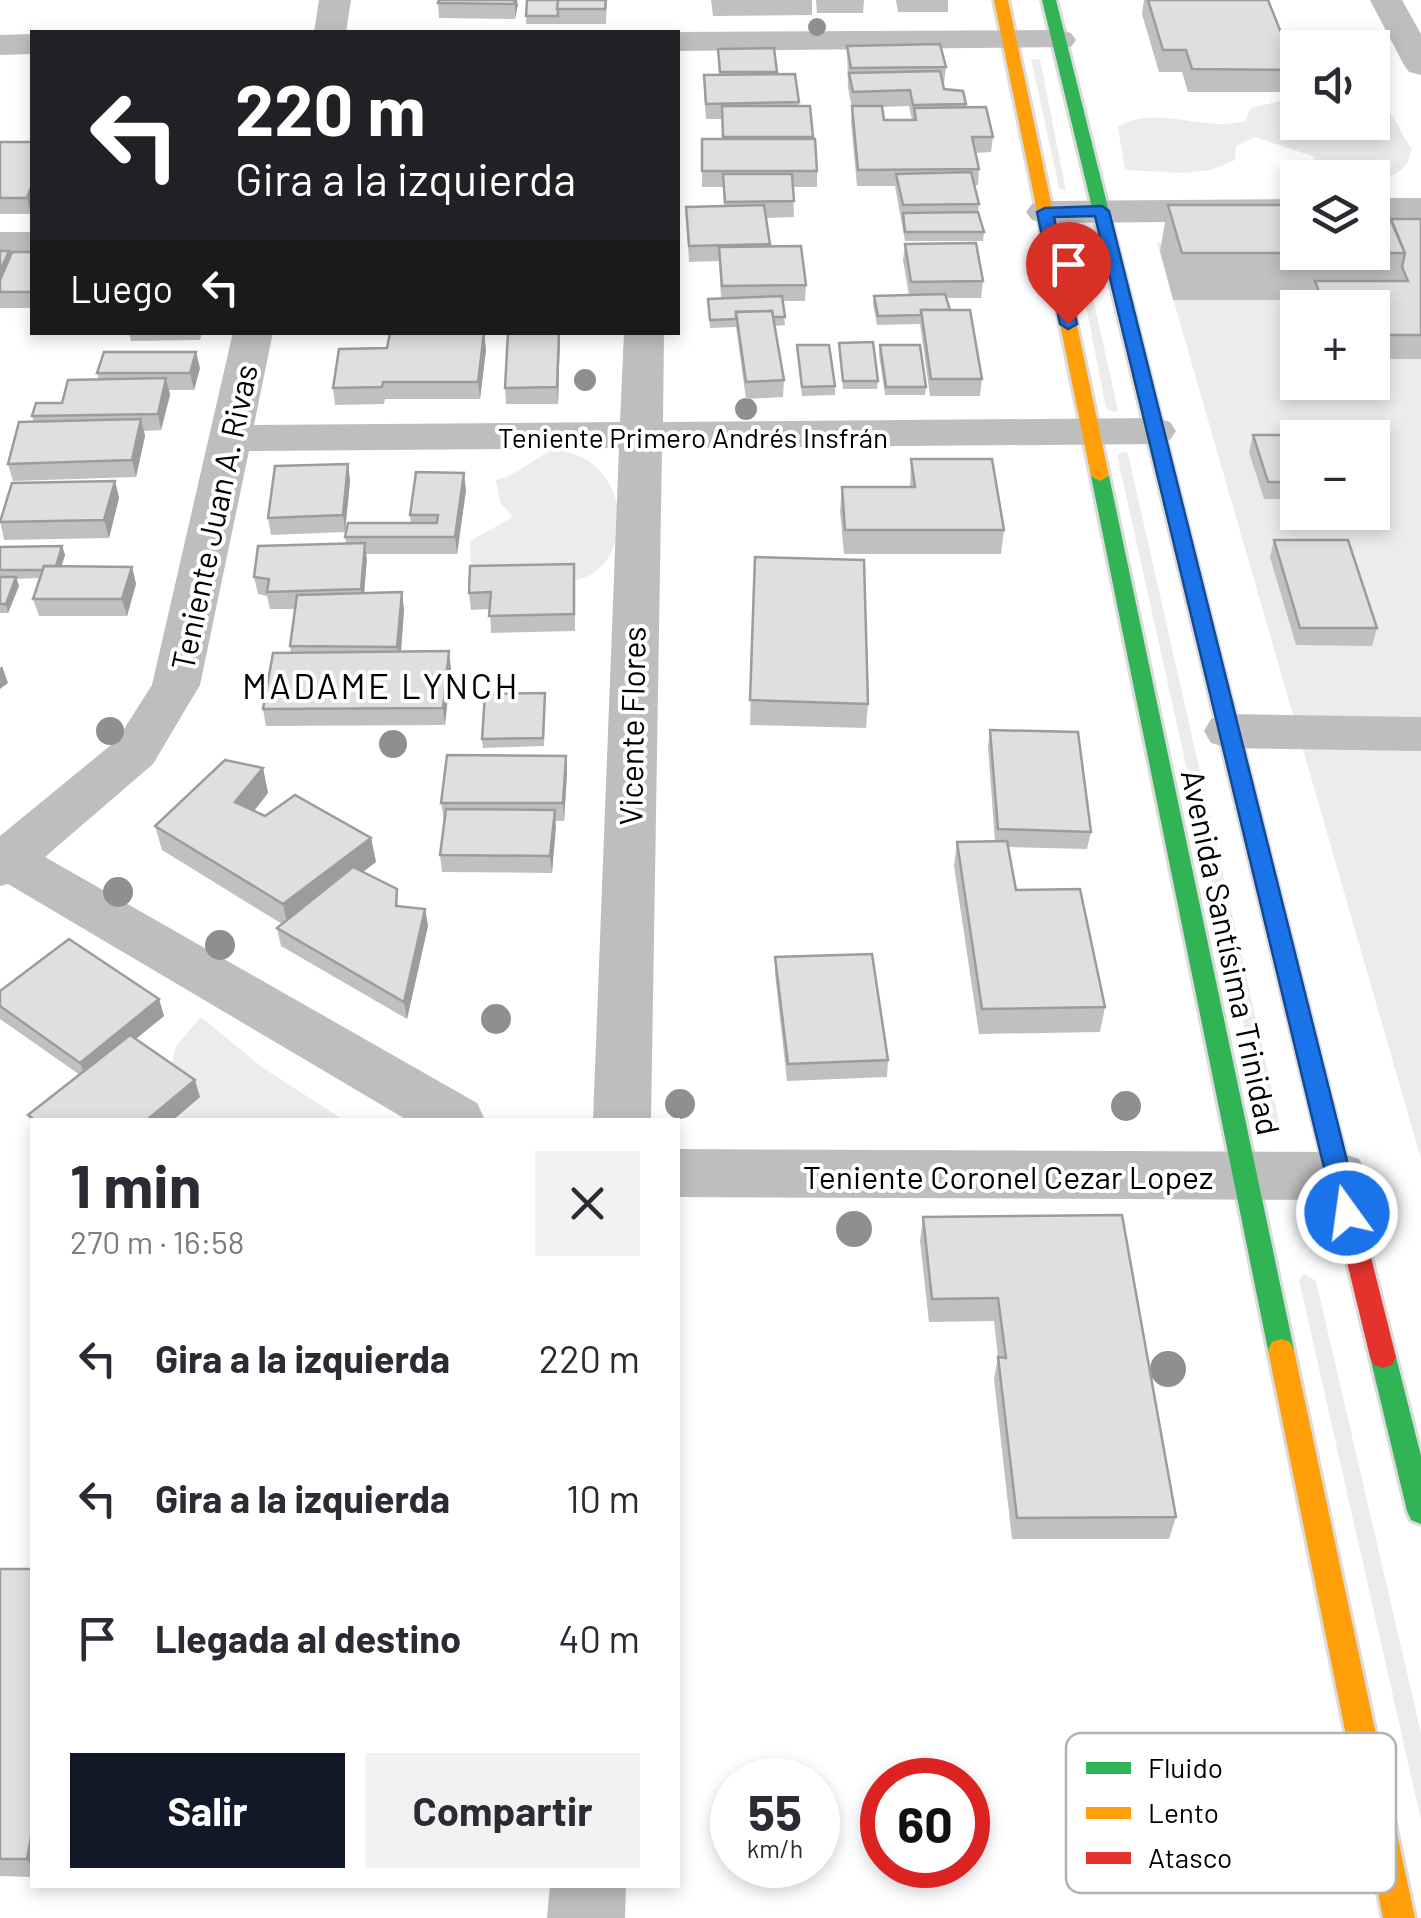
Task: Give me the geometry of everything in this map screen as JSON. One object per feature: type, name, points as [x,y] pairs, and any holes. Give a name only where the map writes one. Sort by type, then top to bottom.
[{"type":"main road","name":"Avenida Santísima Trinidad","points":[[1002,0],[1360,1733]]},
{"type":"main road","name":"Avenida Santísima Trinidad","points":[[1050,0],[1421,1511]]},
{"type":"main road","name":"Avenida Santísima Trinidad","points":[[1393,1893],[1398,1918]]},
{"type":"street","points":[[330,30],[335,0]]},
{"type":"street","points":[[1400,7],[1421,65]]},
{"type":"street","points":[[680,30],[1060,40]]},
{"type":"street","points":[[0,45],[30,44]]},
{"type":"street","points":[[1390,209],[1421,208]]},
{"type":"street","points":[[1045,212],[1280,210]]},
{"type":"street","points":[[0,243],[30,243]]},
{"type":"street","name":"Teniente Juan A. Rivas","points":[[3,861],[135,752],[176,685],[253,335]]},
{"type":"street","name":"Vicente Flores","points":[[622,1118],[644,335]]},
{"type":"street","name":"Teniente Primero Andrés Insfrán","points":[[231,438],[1092,435],[1156,431]]},
{"type":"street","points":[[1229,731],[1421,734]]},
{"type":"street","points":[[3,861],[453,1118]]},
{"type":"street","name":"Teniente Coronel Cezar Lopez","points":[[680,1173],[1338,1176]]},
{"type":"street","points":[[586,1918],[588,1888]]},
{"type":"shaded area","points":[[1031,59],[1040,59],[1066,191],[1059,188]]},
{"type":"shaded area","points":[[1280,101],[1280,140],[1390,140],[1390,113],[1412,149],[1403,168],[1390,176],[1390,160],[1314,160],[1315,157],[1255,137],[1236,146],[1235,160],[1211,170],[1125,170],[1118,127],[1148,118],[1229,124],[1245,121],[1251,108]]},
{"type":"shaded area","points":[[1421,233],[1421,1159],[1157,243],[1280,239],[1280,270],[1390,270],[1390,245]]},
{"type":"shaded area","points":[[1074,243],[1081,245],[1118,410],[1114,412],[1106,409]]},
{"type":"shaded area","points":[[553,450],[579,456],[599,470],[612,489],[618,510],[618,533],[611,553],[598,569],[580,579],[472,586],[470,541],[513,517],[500,502],[496,480]]},
{"type":"shaded area","points":[[1128,454],[1279,1121],[1274,1126],[1265,1121],[1117,455]]},
{"type":"shaded area","points":[[201,1017],[263,1068],[341,1118],[158,1118],[176,1046]]},
{"type":"shaded area","points":[[1304,1274],[1316,1281],[1421,1733],[1421,1820],[1299,1280]]},
{"type":"building","points":[[515,0],[514,4],[438,3]]},
{"type":"building","points":[[527,0],[558,0],[558,16],[526,16]]},
{"type":"building","points":[[558,0],[606,0],[605,9],[557,9]]},
{"type":"building","points":[[1148,0],[1268,0],[1280,30],[1280,70],[1192,69],[1186,50],[1163,50]]},
{"type":"building","points":[[940,44],[946,67],[851,68],[847,46]]},
{"type":"building","points":[[774,48],[777,72],[720,72],[718,49]]},
{"type":"building","points":[[940,71],[944,89],[963,91],[966,104],[913,105],[910,90],[853,92],[849,73]]},
{"type":"building","points":[[795,74],[799,102],[706,104],[704,75]]},
{"type":"building","points":[[722,106],[810,106],[813,137],[723,137]]},
{"type":"building","points":[[852,106],[882,106],[884,120],[916,120],[914,108],[986,107],[993,137],[972,137],[979,169],[858,170]]},
{"type":"building","points":[[702,139],[815,139],[817,171],[702,171]]},
{"type":"building","points":[[0,142],[30,142],[27,198],[0,198]]},
{"type":"building","points":[[971,172],[979,204],[903,205],[896,174]]},
{"type":"building","points":[[723,174],[792,174],[794,201],[725,202]]},
{"type":"building","points":[[764,205],[770,244],[689,246],[686,207]]},
{"type":"building","points":[[1168,205],[1280,205],[1280,253],[1182,253]]},
{"type":"building","points":[[978,212],[984,232],[905,232],[903,213]]},
{"type":"building","points":[[1390,219],[1405,253],[1390,253]]},
{"type":"building","points":[[1391,219],[1421,219],[1421,335],[1390,335],[1390,290],[1318,290],[1315,281],[1408,281],[1402,267],[1405,253]]},
{"type":"building","points":[[976,243],[983,281],[911,282],[905,244]]},
{"type":"building","points":[[801,246],[806,285],[722,286],[719,247]]},
{"type":"building","points":[[0,251],[9,251],[0,271]]},
{"type":"building","points":[[12,252],[30,252],[30,292],[0,292],[0,280]]},
{"type":"building","points":[[945,294],[950,310],[921,310],[921,315],[878,316],[874,296]]},
{"type":"building","points":[[782,296],[785,317],[773,317],[772,311],[736,312],[736,319],[710,320],[708,299]]},
{"type":"building","points":[[921,310],[970,310],[982,379],[931,379]]},
{"type":"building","points":[[772,311],[784,380],[746,382],[736,312]]},
{"type":"building","points":[[390,335],[484,335],[478,382],[383,382],[382,387],[333,388],[339,349],[387,348]]},
{"type":"building","points":[[508,335],[559,335],[557,387],[505,388]]},
{"type":"building","points":[[873,342],[878,381],[843,381],[839,343]]},
{"type":"building","points":[[797,345],[829,345],[835,386],[802,387]]},
{"type":"building","points":[[880,345],[920,345],[926,387],[886,387]]},
{"type":"building","points":[[104,352],[196,352],[190,373],[97,373]]},
{"type":"building","points":[[166,378],[158,414],[32,416],[36,403],[62,403],[68,380]]},
{"type":"building","points":[[141,419],[132,460],[8,464],[19,422]]},
{"type":"building","points":[[1253,435],[1280,435],[1280,482],[1268,482]]},
{"type":"building","points":[[911,459],[992,459],[1004,530],[845,530],[842,487],[915,487]]},
{"type":"building","points":[[348,464],[343,515],[268,518],[275,466]]},
{"type":"building","points":[[416,472],[464,473],[455,537],[345,537],[348,523],[437,523],[438,515],[410,515]]},
{"type":"building","points":[[115,481],[104,520],[0,522],[12,483]]},
{"type":"building","points":[[1274,540],[1348,540],[1377,628],[1300,628]]},
{"type":"building","points":[[365,543],[361,589],[267,592],[269,579],[254,577],[258,546]]},
{"type":"building","points":[[62,546],[56,566],[44,566],[43,570],[0,570],[0,547]]},
{"type":"building","points":[[755,557],[864,560],[868,704],[750,700]]},
{"type":"building","points":[[574,564],[574,614],[489,616],[491,592],[469,593],[470,566]]},
{"type":"building","points":[[44,566],[132,567],[122,599],[33,599]]},
{"type":"building","points":[[0,577],[16,577],[6,604],[0,604]]},
{"type":"building","points":[[402,592],[397,647],[290,646],[297,595]]},
{"type":"building","points":[[449,651],[443,708],[263,709],[273,653]]},
{"type":"building","points":[[545,693],[543,738],[482,739],[485,694]]},
{"type":"building","points":[[990,730],[1078,732],[1091,832],[998,829]]},
{"type":"building","points":[[447,755],[566,756],[563,803],[441,803]]},
{"type":"building","points":[[225,760],[263,768],[235,802],[265,816],[295,795],[371,838],[283,904],[155,826]]},
{"type":"building","points":[[446,809],[555,810],[550,856],[440,855]]},
{"type":"building","points":[[1007,841],[1016,890],[1080,889],[1105,1007],[982,1009],[957,842]]},
{"type":"building","points":[[353,867],[397,889],[396,906],[425,909],[404,1002],[277,928]]},
{"type":"building","points":[[69,939],[159,999],[80,1063],[0,1006],[0,991]]},
{"type":"building","points":[[872,954],[888,1060],[788,1064],[775,957]]},
{"type":"building","points":[[130,1035],[195,1080],[149,1118],[28,1115]]},
{"type":"building","points":[[1122,1215],[1176,1517],[1017,1518],[998,1357],[1006,1358],[998,1298],[932,1299],[923,1217]]},
{"type":"building","points":[[0,1569],[30,1569],[30,1843],[27,1859],[0,1859]]},
{"type":"traffic: fast","points":[[1049,0],[1258,850]]},
{"type":"traffic: fast","points":[[1100,476],[1281,1350]]},
{"type":"traffic: fast","points":[[1383,1357],[1421,1511]]},
{"type":"traffic: slow","points":[[1001,0],[1100,476]]},
{"type":"traffic: slow","points":[[1281,1350],[1361,1733]]},
{"type":"traffic: slow","points":[[1394,1893],[1399,1918]]},
{"type":"traffic: jam","points":[[1258,850],[1383,1357]]},
{"type":"district","name":"MADAME LYNCH","points":[[381,685]]},
{"type":"route","points":[[1068,324],[1045,212],[1102,211],[1347,1213]]}]
